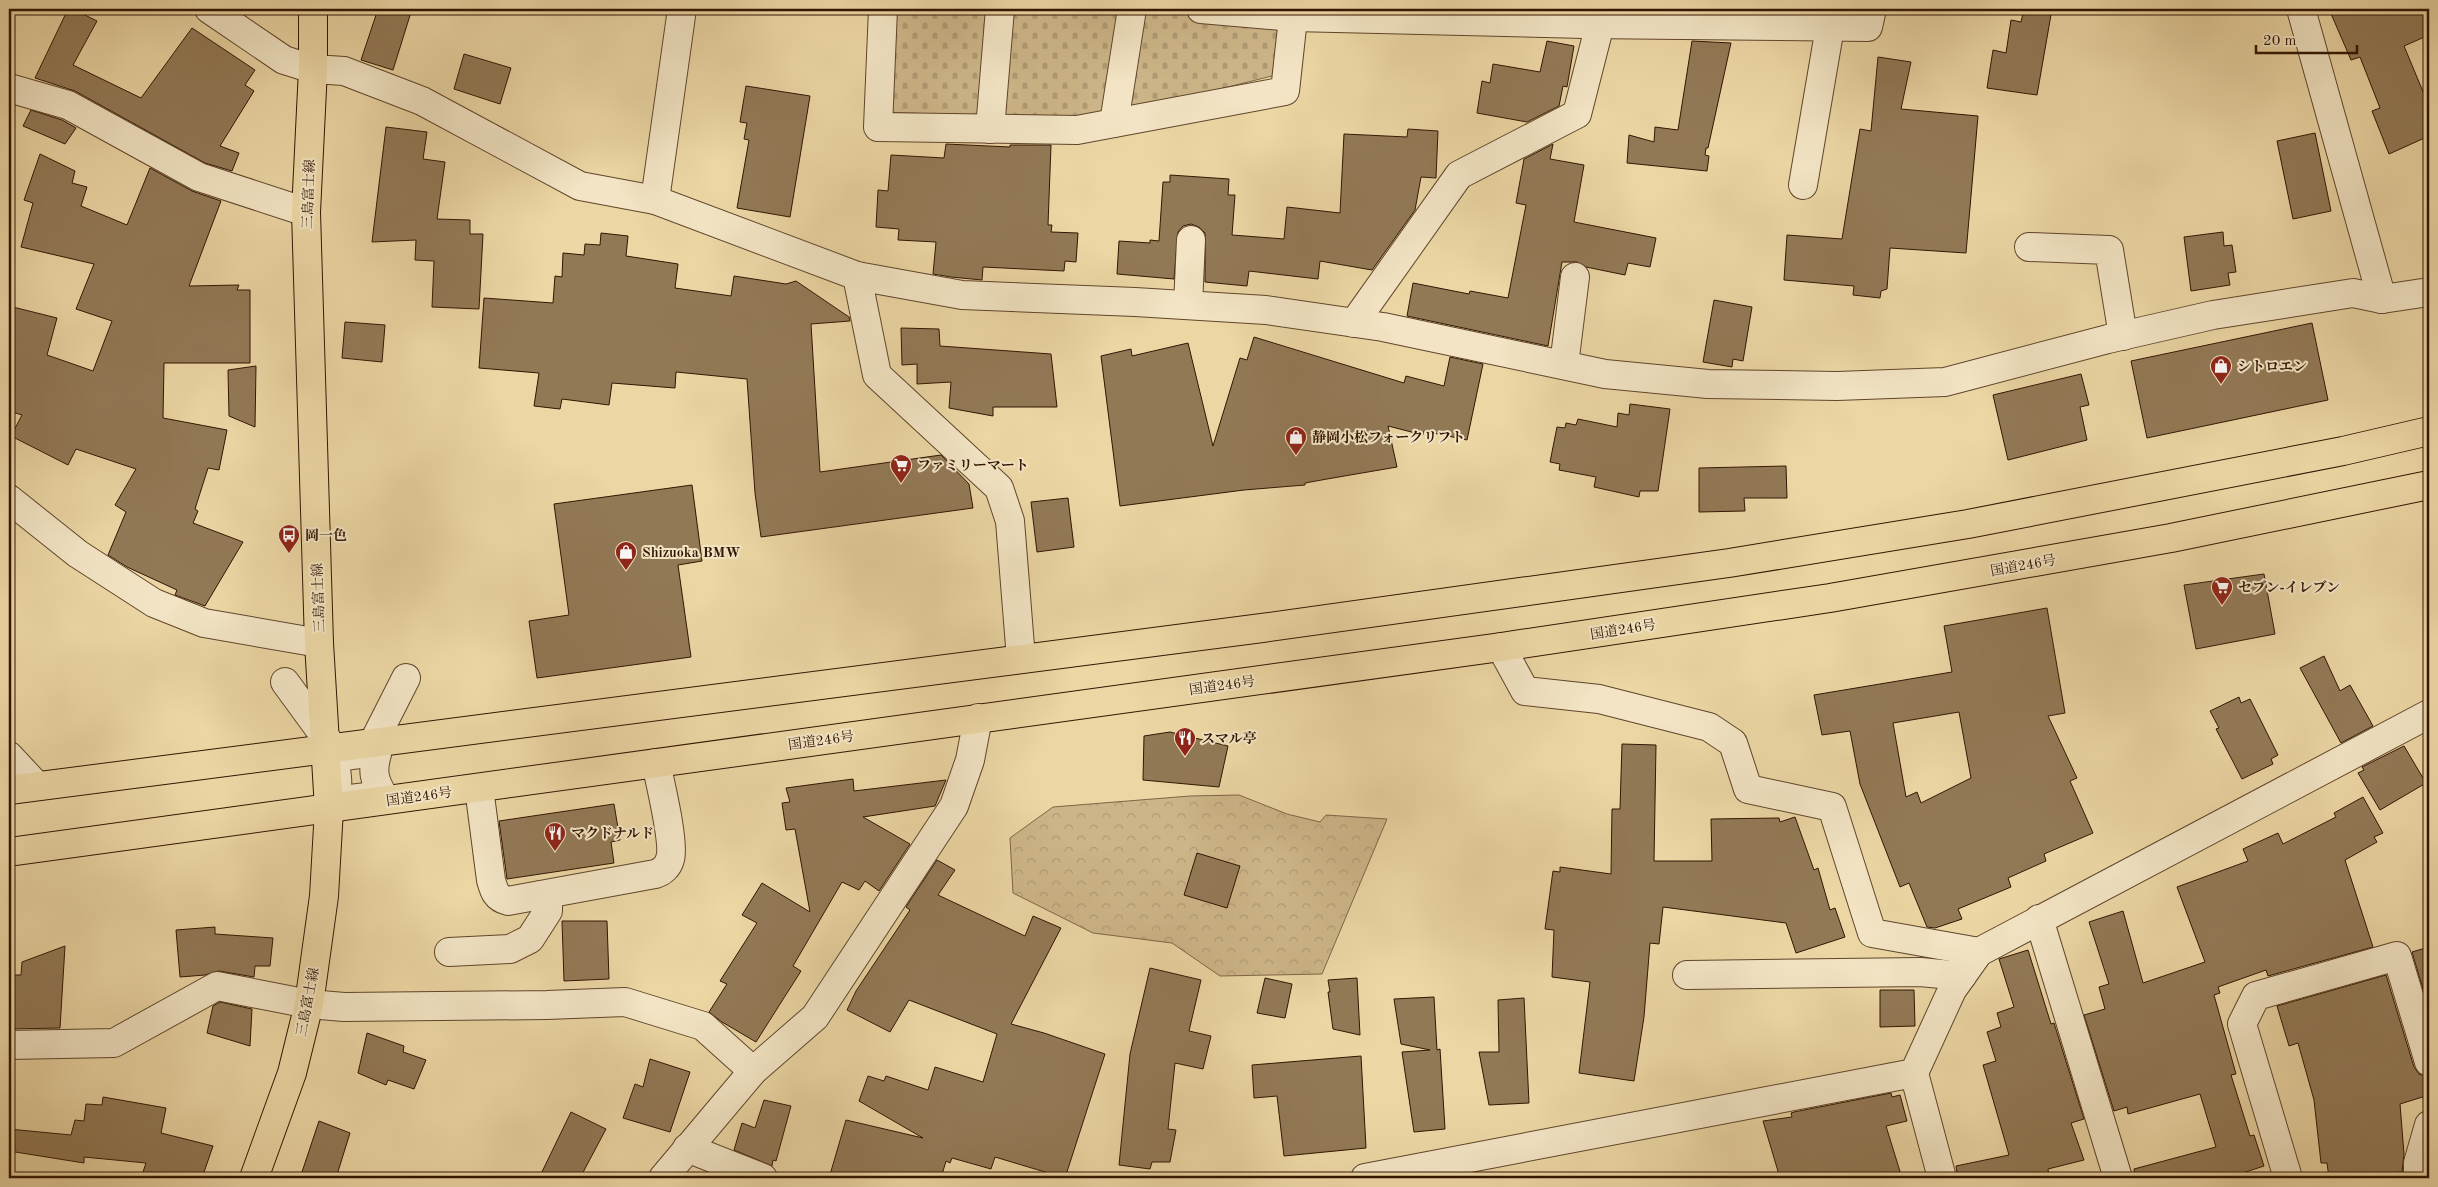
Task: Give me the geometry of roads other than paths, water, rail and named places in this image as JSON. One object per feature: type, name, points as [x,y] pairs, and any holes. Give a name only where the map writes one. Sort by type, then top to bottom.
[{"type":"main road","name":"三島富士線","points":[[254,1178],[292,1073],[309,1004],[324,896],[333,752],[320,643],[306,212],[313,68],[313,9]]},
{"type":"main road","points":[[9,790],[333,752],[1021,659],[1502,597],[1729,564],[1968,524],[2344,451],[2429,432]]},
{"type":"main road","name":"国道246号","points":[[9,852],[1501,647],[1945,579],[2171,538],[2429,485]]},
{"type":"street","points":[[209,9],[284,60],[313,68],[344,71],[422,100],[580,186],[655,200],[857,276],[962,295],[1266,310],[1383,327],[1605,374],[1708,384],[1837,386],[1944,382],[2213,315],[2353,293],[2382,299],[2429,292]]},
{"type":"street","points":[[655,200],[682,9]]},
{"type":"street","points":[[884,9],[878,127],[1077,130],[1285,91],[1294,13]]},
{"type":"street","points":[[990,129],[1000,9]]},
{"type":"street","points":[[1114,123],[1132,9]]},
{"type":"street","points":[[1201,9],[1830,27],[1868,27],[1872,9]]},
{"type":"street","points":[[2301,9],[2382,299]]},
{"type":"street","points":[[1354,323],[1459,175],[1576,114],[1590,19]]},
{"type":"street","points":[[1803,185],[1830,27]]},
{"type":"street","points":[[9,88],[68,105],[199,177],[306,212]]},
{"type":"street","points":[[1188,305],[1191,240]]},
{"type":"street","points":[[2029,247],[2109,250],[2123,336]]},
{"type":"street","points":[[857,276],[877,375],[999,488],[1010,520],[1021,659]]},
{"type":"street","points":[[1564,365],[1574,277]]},
{"type":"street","points":[[9,499],[78,554],[154,602],[204,623],[320,643]]},
{"type":"street","points":[[1501,647],[1525,691],[1599,699],[1709,727],[1733,743],[1748,789],[1832,807],[1872,933],[1979,952]]},
{"type":"street","points":[[368,753],[406,678]]},
{"type":"street","points":[[286,682],[333,752],[333,760],[338,772],[339,788],[334,801],[383,795],[375,782],[373,768],[377,754],[333,752]]},
{"type":"street","points":[[1942,1178],[1914,1073],[1952,990],[1979,952],[2429,714]]},
{"type":"street","points":[[663,1178],[753,1071],[815,1017],[954,806],[970,760],[978,718]]},
{"type":"street","points":[[9,756],[37,786]]},
{"type":"street","points":[[479,788],[494,891],[501,899],[508,901],[654,874],[661,872],[667,867],[672,851],[656,763]]},
{"type":"street","points":[[449,952],[510,948],[530,939],[548,911],[548,899],[541,895]]},
{"type":"street","points":[[2039,919],[2118,1178]]},
{"type":"street","points":[[2288,1178],[2242,1024],[2256,996],[2397,956],[2429,1062]]},
{"type":"street","points":[[1688,975],[1920,972],[1962,976]]},
{"type":"street","points":[[9,1045],[114,1043],[217,986],[309,1004],[363,1007],[547,1006],[625,1002],[703,1026],[753,1071]]},
{"type":"street","points":[[1365,1178],[1914,1073]]},
{"type":"street","points":[[2418,1178],[2418,1162],[2429,1125]]},
{"type":"street","points":[[687,1148],[763,1178]]},
{"type":"place","name":"シトロエン","points":[[2221,385]]},
{"type":"place","name":"静岡小松フォークリフト","points":[[1296,456]]},
{"type":"place","name":"ファミリーマート","points":[[901,484]]},
{"type":"place","name":"岡一色","points":[[289,554]]},
{"type":"place","name":"Shizuoka BMW","points":[[626,571]]},
{"type":"place","name":"セブン-イレブン","points":[[2222,606]]},
{"type":"place","name":"スマル亭","points":[[1185,757]]},
{"type":"place","name":"マクドナルド","points":[[555,852]]}]
